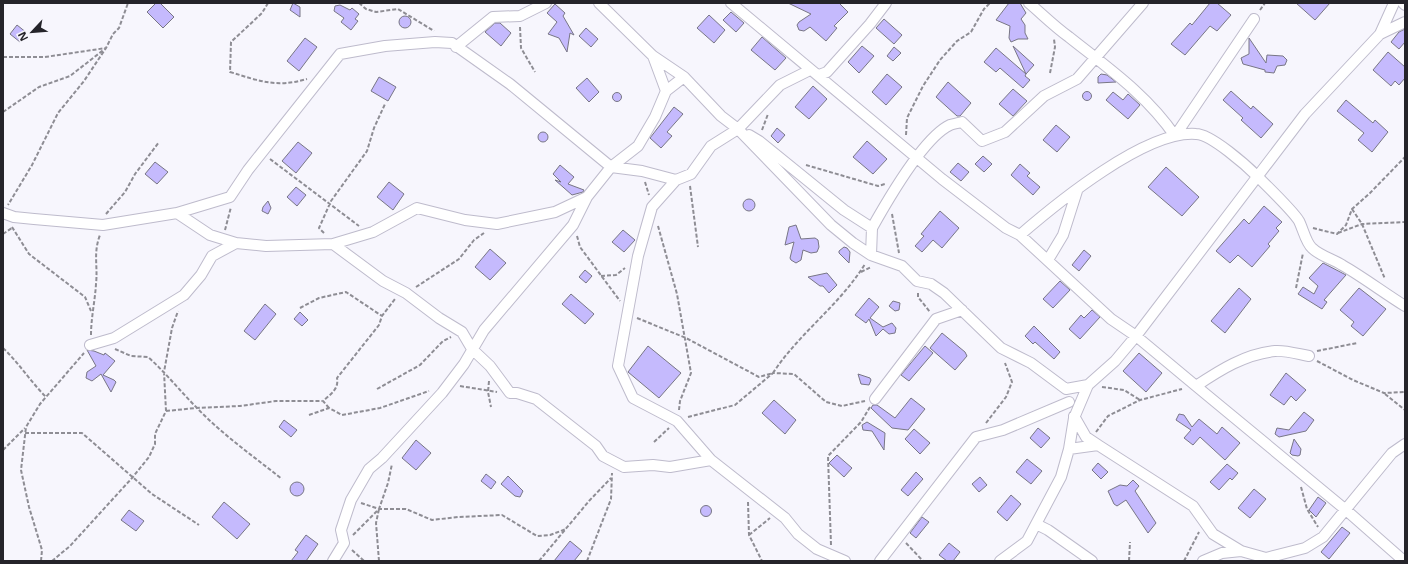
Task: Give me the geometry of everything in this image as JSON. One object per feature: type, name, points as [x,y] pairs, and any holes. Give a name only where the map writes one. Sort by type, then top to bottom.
[{"type":"street","points":[[454,45],[492,17],[520,16],[546,3]]},
{"type":"street","points":[[599,3],[653,56],[684,77],[721,116],[738,129],[758,141],[844,210],[872,228]]},
{"type":"street","points":[[731,3],[917,158],[1006,228],[1020,235],[1111,319],[1136,336],[1346,510],[1404,561]]},
{"type":"street","points":[[819,75],[827,72],[870,24],[886,3]]},
{"type":"street","points":[[1029,3],[1095,58],[1138,91],[1162,116],[1175,136]]},
{"type":"street","points":[[871,255],[872,228],[917,158],[935,138],[949,126],[962,122],[982,141],[1006,132],[1044,96],[1077,79],[1143,3]]},
{"type":"street","points":[[1000,561],[1027,540],[1061,477],[1069,449],[1074,418],[1088,385],[1115,361],[1136,336],[1305,114],[1380,34],[1394,3]]},
{"type":"street","points":[[1175,136],[1254,19]]},
{"type":"street","points":[[1380,34],[1405,22]]},
{"type":"street","points":[[3,213],[14,217],[103,225],[176,213],[230,196],[264,150],[340,54],[385,46],[435,42],[454,45],[510,84],[611,167],[642,171],[676,180]]},
{"type":"street","points":[[653,56],[666,91]]},
{"type":"street","points":[[810,70],[780,85],[738,129],[711,146],[691,174],[676,180],[652,207],[638,256],[618,366],[633,398],[677,421],[711,460],[785,518],[798,534],[817,548],[843,560]]},
{"type":"street","points":[[333,561],[344,543],[341,530],[351,500],[369,469],[390,449],[448,385],[464,364],[484,330],[573,225],[587,197],[611,167],[638,146],[655,117],[666,91],[684,77]]},
{"type":"street","points":[[738,129],[831,225],[871,255],[902,266],[918,281],[931,284],[962,310],[1001,348],[1031,364],[1066,389],[1074,418],[1081,430],[1095,442],[1193,506],[1213,534],[1241,551],[1268,560],[1305,548],[1323,537],[1392,453],[1405,444]]},
{"type":"street","points":[[1020,235],[1059,202],[1077,191],[1103,170],[1148,147],[1175,136],[1198,133],[1231,152],[1258,177],[1298,221],[1312,248],[1342,264],[1405,306]]},
{"type":"street","points":[[1048,260],[1064,235],[1077,191]]},
{"type":"street","points":[[176,213],[210,235],[236,242],[266,246],[333,244],[373,232],[417,208],[465,220],[496,224],[555,212],[587,197]]},
{"type":"street","points":[[90,345],[114,338],[184,295],[201,275],[212,256],[236,242]]},
{"type":"street","points":[[333,244],[383,281],[406,293],[439,318],[462,332],[472,349],[490,366],[510,393],[517,393],[536,399],[596,446],[604,456],[613,462],[624,467],[653,465],[670,466],[711,460]]},
{"type":"street","points":[[875,399],[936,319],[962,310]]},
{"type":"street","points":[[1196,386],[1225,366],[1251,356],[1276,350],[1309,356]]},
{"type":"street","points":[[1066,389],[1088,385]]},
{"type":"street","points":[[880,561],[976,437],[1003,430],[1070,402]]},
{"type":"street","points":[[1069,449],[1095,442]]},
{"type":"street","points":[[1036,524],[1054,534],[1092,561]]},
{"type":"street","points":[[1203,561],[1222,553],[1241,551]]},
{"type":"path","points":[[92,312],[85,297],[30,254],[3,213],[32,165],[58,113],[84,81],[106,48],[113,34],[119,28],[128,3]]},
{"type":"path","points":[[268,3],[262,13],[232,42],[230,72],[271,84],[291,82],[325,73]]},
{"type":"path","points":[[359,3],[366,9],[376,12],[398,9],[454,45]]},
{"type":"path","points":[[906,148],[907,118],[923,86],[940,60],[957,42],[971,32],[984,9],[990,3]]},
{"type":"path","points":[[520,16],[521,48],[535,72]]},
{"type":"path","points":[[3,57],[45,57],[106,48]]},
{"type":"path","points":[[3,112],[39,87],[70,76],[106,48]]},
{"type":"path","points":[[333,244],[319,228],[329,205],[367,151],[374,128],[385,104]]},
{"type":"path","points":[[3,450],[26,427],[46,397],[90,345],[92,312],[96,284],[95,247],[103,225],[103,219],[108,210],[125,192],[135,174],[159,142]]},
{"type":"path","points":[[264,150],[271,161],[329,205],[358,225],[373,232]]},
{"type":"path","points":[[1337,234],[1346,225],[1352,209],[1405,157]]},
{"type":"path","points":[[804,164],[878,186],[902,180]]},
{"type":"path","points":[[642,171],[675,287],[686,338],[691,373],[680,401],[677,421]]},
{"type":"path","points":[[691,174],[690,193],[698,247]]},
{"type":"path","points":[[221,238],[231,209],[230,196]]},
{"type":"path","points":[[1352,209],[1362,224],[1379,262],[1391,298]]},
{"type":"path","points":[[1298,221],[1318,230],[1337,234],[1362,224],[1405,222]]},
{"type":"path","points":[[166,411],[240,406],[276,401],[323,401],[334,391],[338,384],[337,378],[379,325],[382,316],[391,303],[399,295],[406,293],[432,278],[459,259],[474,240],[496,224]]},
{"type":"path","points":[[573,225],[580,247],[600,276],[627,310],[640,320],[686,338],[759,377],[773,373],[794,374],[826,402],[842,406],[875,399]]},
{"type":"path","points":[[1296,288],[1303,250],[1312,248]]},
{"type":"path","points":[[654,442],[677,421],[735,405],[773,373],[782,359],[806,332],[831,309],[851,286],[871,255]]},
{"type":"path","points":[[600,276],[616,275],[638,256]]},
{"type":"path","points":[[918,281],[918,298],[936,319]]},
{"type":"path","points":[[300,308],[319,298],[346,292],[382,316]]},
{"type":"path","points":[[52,561],[70,546],[132,478],[149,457],[155,444],[156,434],[166,411],[164,372],[172,328],[184,295]]},
{"type":"path","points":[[377,389],[420,365],[442,341],[462,332]]},
{"type":"path","points":[[1357,343],[1318,350],[1309,356],[1353,380],[1384,393],[1405,410]]},
{"type":"path","points":[[3,348],[18,361],[30,381],[46,397]]},
{"type":"path","points":[[113,348],[131,356],[148,357],[164,372],[196,408],[237,446],[282,479]]},
{"type":"path","points":[[976,437],[1006,397],[1012,382],[1001,348]]},
{"type":"path","points":[[490,366],[488,392],[491,407]]},
{"type":"path","points":[[323,401],[329,408],[342,415],[380,408],[448,385],[472,387],[488,392],[510,393]]},
{"type":"path","points":[[1088,385],[1124,390],[1140,400]]},
{"type":"path","points":[[1095,442],[1108,416],[1140,400],[1196,386]]},
{"type":"path","points":[[1384,393],[1405,392]]},
{"type":"path","points":[[843,560],[832,548],[829,510],[828,456],[861,422],[875,399]]},
{"type":"path","points":[[310,415],[329,408]]},
{"type":"path","points":[[26,427],[21,470],[29,507],[42,550],[41,561]]},
{"type":"path","points":[[25,433],[82,433],[152,494],[199,525]]},
{"type":"path","points":[[379,561],[376,523],[392,465],[390,449]]},
{"type":"path","points":[[587,561],[610,499],[613,462]]},
{"type":"path","points":[[1296,469],[1307,509],[1323,537]]},
{"type":"path","points":[[539,561],[589,501],[611,478]]},
{"type":"path","points":[[747,487],[749,535],[762,561]]},
{"type":"path","points":[[351,500],[379,508],[406,509],[432,520],[502,515],[537,536],[550,535],[566,529]]},
{"type":"path","points":[[364,561],[344,543],[379,508]]},
{"type":"path","points":[[749,535],[773,515],[785,518]]},
{"type":"path","points":[[1184,561],[1205,522]]},
{"type":"path","points":[[900,536],[923,561]]},
{"type":"path","points":[[1129,561],[1130,542]]},
{"type":"building","points":[[156,3],[160,3],[174,17],[163,28],[147,12]]},
{"type":"building","points":[[293,3],[300,7],[300,17],[290,10]]},
{"type":"building","points":[[788,3],[839,3],[848,12],[834,26],[837,28],[826,41],[810,27],[804,31],[799,30],[797,25],[799,22],[811,14]]},
{"type":"building","points":[[1009,3],[1020,3],[1026,13],[1021,19],[1025,25],[1025,33],[1028,39],[1018,39],[1011,42],[1009,38],[1010,26],[996,20]]},
{"type":"building","points":[[1210,3],[1217,3],[1231,15],[1217,31],[1210,26],[1185,55],[1171,44],[1190,23],[1192,25]]},
{"type":"building","points":[[1296,3],[1330,3],[1315,20]]},
{"type":"building","points":[[555,4],[565,13],[563,16],[574,35],[570,33],[567,52],[559,38],[548,34],[557,22],[547,13]]},
{"type":"building","points":[[340,5],[350,10],[352,8],[359,14],[355,19],[358,21],[351,30],[341,22],[344,18],[334,11],[335,6]]},
{"type":"building","points":[[731,12],[744,23],[736,32],[723,20]]},
{"type":"building","points":[[709,15],[725,30],[714,43],[697,28]]},
{"type":"building","points":[[405,16],[409,18],[411,22],[409,26],[405,28],[401,26],[399,22],[401,18]]},
{"type":"building","points":[[884,19],[902,35],[894,44],[876,28]]},
{"type":"building","points":[[495,23],[500,23],[511,33],[501,46],[485,32]]},
{"type":"building","points":[[17,25],[27,33],[20,42],[10,34]]},
{"type":"building","points":[[586,28],[598,39],[591,47],[579,36]]},
{"type":"building","points":[[1405,29],[1405,42],[1399,49],[1391,42],[1399,32]]},
{"type":"building","points":[[762,37],[786,58],[775,70],[751,50]]},
{"type":"building","points":[[305,38],[317,47],[299,71],[287,61]]},
{"type":"building","points":[[1249,38],[1266,63],[1267,55],[1283,56],[1287,60],[1285,65],[1277,66],[1274,73],[1265,72],[1265,70],[1243,64],[1241,58],[1249,54]]},
{"type":"building","points":[[862,46],[874,56],[859,73],[848,62]]},
{"type":"building","points":[[1013,46],[1034,65],[1026,74]]},
{"type":"building","points":[[894,47],[901,53],[893,61],[887,56]]},
{"type":"building","points":[[996,48],[1026,74],[1025,76],[1030,80],[1023,88],[1000,68],[996,72],[984,62]]},
{"type":"building","points":[[1388,52],[1405,67],[1405,78],[1399,85],[1395,81],[1391,86],[1373,70]]},
{"type":"building","points":[[887,74],[902,87],[886,105],[872,92]]},
{"type":"building","points":[[1101,74],[1107,75],[1116,82],[1098,83],[1098,77]]},
{"type":"building","points":[[379,77],[396,87],[388,101],[371,91]]},
{"type":"building","points":[[587,78],[599,92],[589,102],[576,88]]},
{"type":"building","points":[[948,82],[971,103],[960,116],[957,116],[936,97]]},
{"type":"building","points":[[813,86],[827,99],[809,119],[795,107]]},
{"type":"building","points":[[1013,89],[1027,101],[1013,116],[999,104]]},
{"type":"building","points":[[1087,91],[1092,96],[1087,101],[1082,96]]},
{"type":"building","points":[[1231,91],[1251,109],[1253,106],[1273,124],[1261,138],[1241,120],[1243,118],[1223,100]]},
{"type":"building","points":[[617,92],[622,97],[617,102],[612,97]]},
{"type":"building","points":[[1113,92],[1123,100],[1128,94],[1140,105],[1128,119],[1106,100]]},
{"type":"building","points":[[1346,100],[1373,123],[1375,120],[1388,132],[1372,152],[1358,140],[1364,133],[1337,111]]},
{"type":"building","points":[[674,107],[683,114],[667,132],[672,136],[661,148],[650,138]]},
{"type":"building","points":[[1056,125],[1070,137],[1057,152],[1043,140]]},
{"type":"building","points":[[777,128],[785,135],[778,143],[771,136]]},
{"type":"building","points":[[543,132],[548,137],[543,142],[538,137]]},
{"type":"building","points":[[867,141],[887,159],[873,174],[853,157]]},
{"type":"building","points":[[298,142],[312,153],[296,173],[282,161]]},
{"type":"building","points":[[983,156],[992,164],[984,172],[975,164]]},
{"type":"building","points":[[155,162],[168,172],[157,184],[145,174]]},
{"type":"building","points":[[958,163],[969,172],[961,181],[950,172]]},
{"type":"building","points":[[1020,164],[1030,173],[1027,176],[1040,187],[1033,195],[1011,175]]},
{"type":"building","points":[[560,165],[574,177],[568,184],[584,190],[583,192],[572,195],[555,180],[561,182],[553,174]]},
{"type":"building","points":[[1166,167],[1199,197],[1182,216],[1148,187]]},
{"type":"building","points":[[389,182],[404,194],[393,210],[377,197]]},
{"type":"building","points":[[296,187],[306,195],[297,206],[287,197]]},
{"type":"building","points":[[747,199],[751,199],[755,205],[751,211],[747,211],[743,207],[743,203]]},
{"type":"building","points":[[268,201],[271,208],[268,214],[262,211],[263,207]]},
{"type":"building","points":[[1264,206],[1282,222],[1276,228],[1279,231],[1268,244],[1270,246],[1252,267],[1238,255],[1230,263],[1216,251],[1244,219],[1249,224]]},
{"type":"building","points":[[940,211],[959,228],[942,248],[933,240],[922,252],[915,246],[924,236],[921,234]]},
{"type":"building","points":[[796,225],[801,239],[815,238],[818,240],[819,247],[817,252],[811,253],[803,250],[801,260],[796,263],[790,258],[794,242],[785,245],[789,227]]},
{"type":"building","points":[[623,230],[635,240],[624,252],[612,242]]},
{"type":"building","points":[[844,247],[850,252],[849,263],[839,253],[839,251]]},
{"type":"building","points":[[490,249],[506,263],[490,280],[475,267]]},
{"type":"building","points":[[1084,250],[1091,256],[1079,271],[1072,265]]},
{"type":"building","points":[[1323,263],[1346,275],[1324,300],[1327,302],[1322,309],[1298,294],[1303,287],[1314,294],[1318,286],[1309,278]]},
{"type":"building","points":[[585,270],[592,276],[586,283],[579,277]]},
{"type":"building","points":[[827,273],[837,285],[829,293],[823,286],[820,286],[808,277]]},
{"type":"building","points":[[1060,281],[1070,290],[1053,308],[1043,299]]},
{"type":"building","points":[[1239,288],[1251,299],[1225,333],[1211,321]]},
{"type":"building","points":[[1359,288],[1386,309],[1363,336],[1351,326],[1354,322],[1340,310]]},
{"type":"building","points":[[571,294],[594,314],[585,324],[562,304]]},
{"type":"building","points":[[869,298],[879,307],[870,318],[883,327],[892,323],[896,328],[895,333],[889,334],[883,329],[876,336],[869,319],[866,323],[855,315]]},
{"type":"building","points":[[893,301],[900,303],[899,310],[895,311],[889,306]]},
{"type":"building","points":[[265,304],[276,314],[255,340],[244,331]]},
{"type":"building","points":[[1092,310],[1100,317],[1080,339],[1069,329],[1081,315],[1084,318]]},
{"type":"building","points":[[300,312],[308,320],[302,326],[294,319]]},
{"type":"building","points":[[1034,326],[1060,352],[1054,359],[1035,342],[1033,344],[1025,336]]},
{"type":"building","points":[[942,333],[965,352],[967,356],[955,370],[930,348]]},
{"type":"building","points":[[648,346],[681,373],[659,398],[628,372]]},
{"type":"building","points":[[925,346],[933,353],[909,381],[901,375]]},
{"type":"building","points":[[87,350],[104,355],[105,353],[115,361],[103,375],[116,382],[111,392],[101,374],[92,381],[86,378],[87,372],[96,366]]},
{"type":"building","points":[[1139,353],[1162,373],[1146,392],[1123,371]]},
{"type":"building","points":[[1286,373],[1306,390],[1296,401],[1291,396],[1284,405],[1270,395]]},
{"type":"building","points":[[858,374],[870,378],[871,380],[869,385],[861,384]]},
{"type":"building","points":[[911,398],[925,409],[908,430],[892,428],[871,408],[873,405],[877,405],[895,418]]},
{"type":"building","points":[[774,400],[796,420],[785,434],[762,413]]},
{"type":"building","points":[[1304,412],[1314,420],[1306,431],[1279,437],[1275,434],[1277,428],[1289,430]]},
{"type":"building","points":[[1179,414],[1184,415],[1192,427],[1199,419],[1217,434],[1222,427],[1240,443],[1225,460],[1200,437],[1193,445],[1184,438],[1191,430],[1176,420]]},
{"type":"building","points":[[284,420],[297,430],[291,437],[279,427]]},
{"type":"building","points":[[867,422],[885,433],[884,450],[872,431],[863,430],[862,425]]},
{"type":"building","points":[[1038,428],[1050,438],[1041,448],[1030,438]]},
{"type":"building","points":[[914,429],[930,443],[920,454],[905,439]]},
{"type":"building","points":[[1294,439],[1301,449],[1300,455],[1298,456],[1290,453]]},
{"type":"building","points":[[416,440],[431,453],[416,470],[402,458]]},
{"type":"building","points":[[837,455],[852,468],[844,477],[829,463]]},
{"type":"building","points":[[1027,459],[1042,471],[1031,484],[1016,472]]},
{"type":"building","points":[[1098,463],[1108,472],[1101,479],[1092,470]]},
{"type":"building","points":[[1227,464],[1238,473],[1232,480],[1230,478],[1219,490],[1210,482]]},
{"type":"building","points":[[916,472],[923,479],[908,496],[901,490]]},
{"type":"building","points":[[486,474],[496,482],[491,489],[481,481]]},
{"type":"building","points":[[508,476],[523,491],[520,497],[515,496],[501,484]]},
{"type":"building","points":[[980,477],[987,485],[979,492],[972,484]]},
{"type":"building","points":[[1133,480],[1139,486],[1135,491],[1156,523],[1148,533],[1126,500],[1117,506],[1114,504],[1108,491],[1120,485],[1127,486]]},
{"type":"building","points":[[294,482],[300,482],[304,486],[304,492],[300,496],[294,496],[290,492],[290,486]]},
{"type":"building","points":[[1254,489],[1266,499],[1250,518],[1238,508]]},
{"type":"building","points":[[1011,495],[1021,504],[1007,521],[997,512]]},
{"type":"building","points":[[1318,497],[1326,503],[1316,517],[1309,510]]},
{"type":"building","points":[[224,502],[250,524],[237,539],[212,517]]},
{"type":"building","points":[[706,505],[710,507],[712,511],[710,515],[706,517],[702,515],[700,511],[702,507]]},
{"type":"building","points":[[129,510],[144,521],[136,531],[121,520]]},
{"type":"building","points":[[922,517],[929,522],[916,538],[910,533]]},
{"type":"building","points":[[1342,527],[1350,533],[1329,559],[1321,552]]},
{"type":"building","points":[[306,535],[318,544],[306,561],[291,561],[298,552],[295,550]]},
{"type":"building","points":[[570,541],[582,551],[574,561],[554,561]]},
{"type":"building","points":[[949,543],[960,552],[953,561],[947,561],[939,555]]}]
